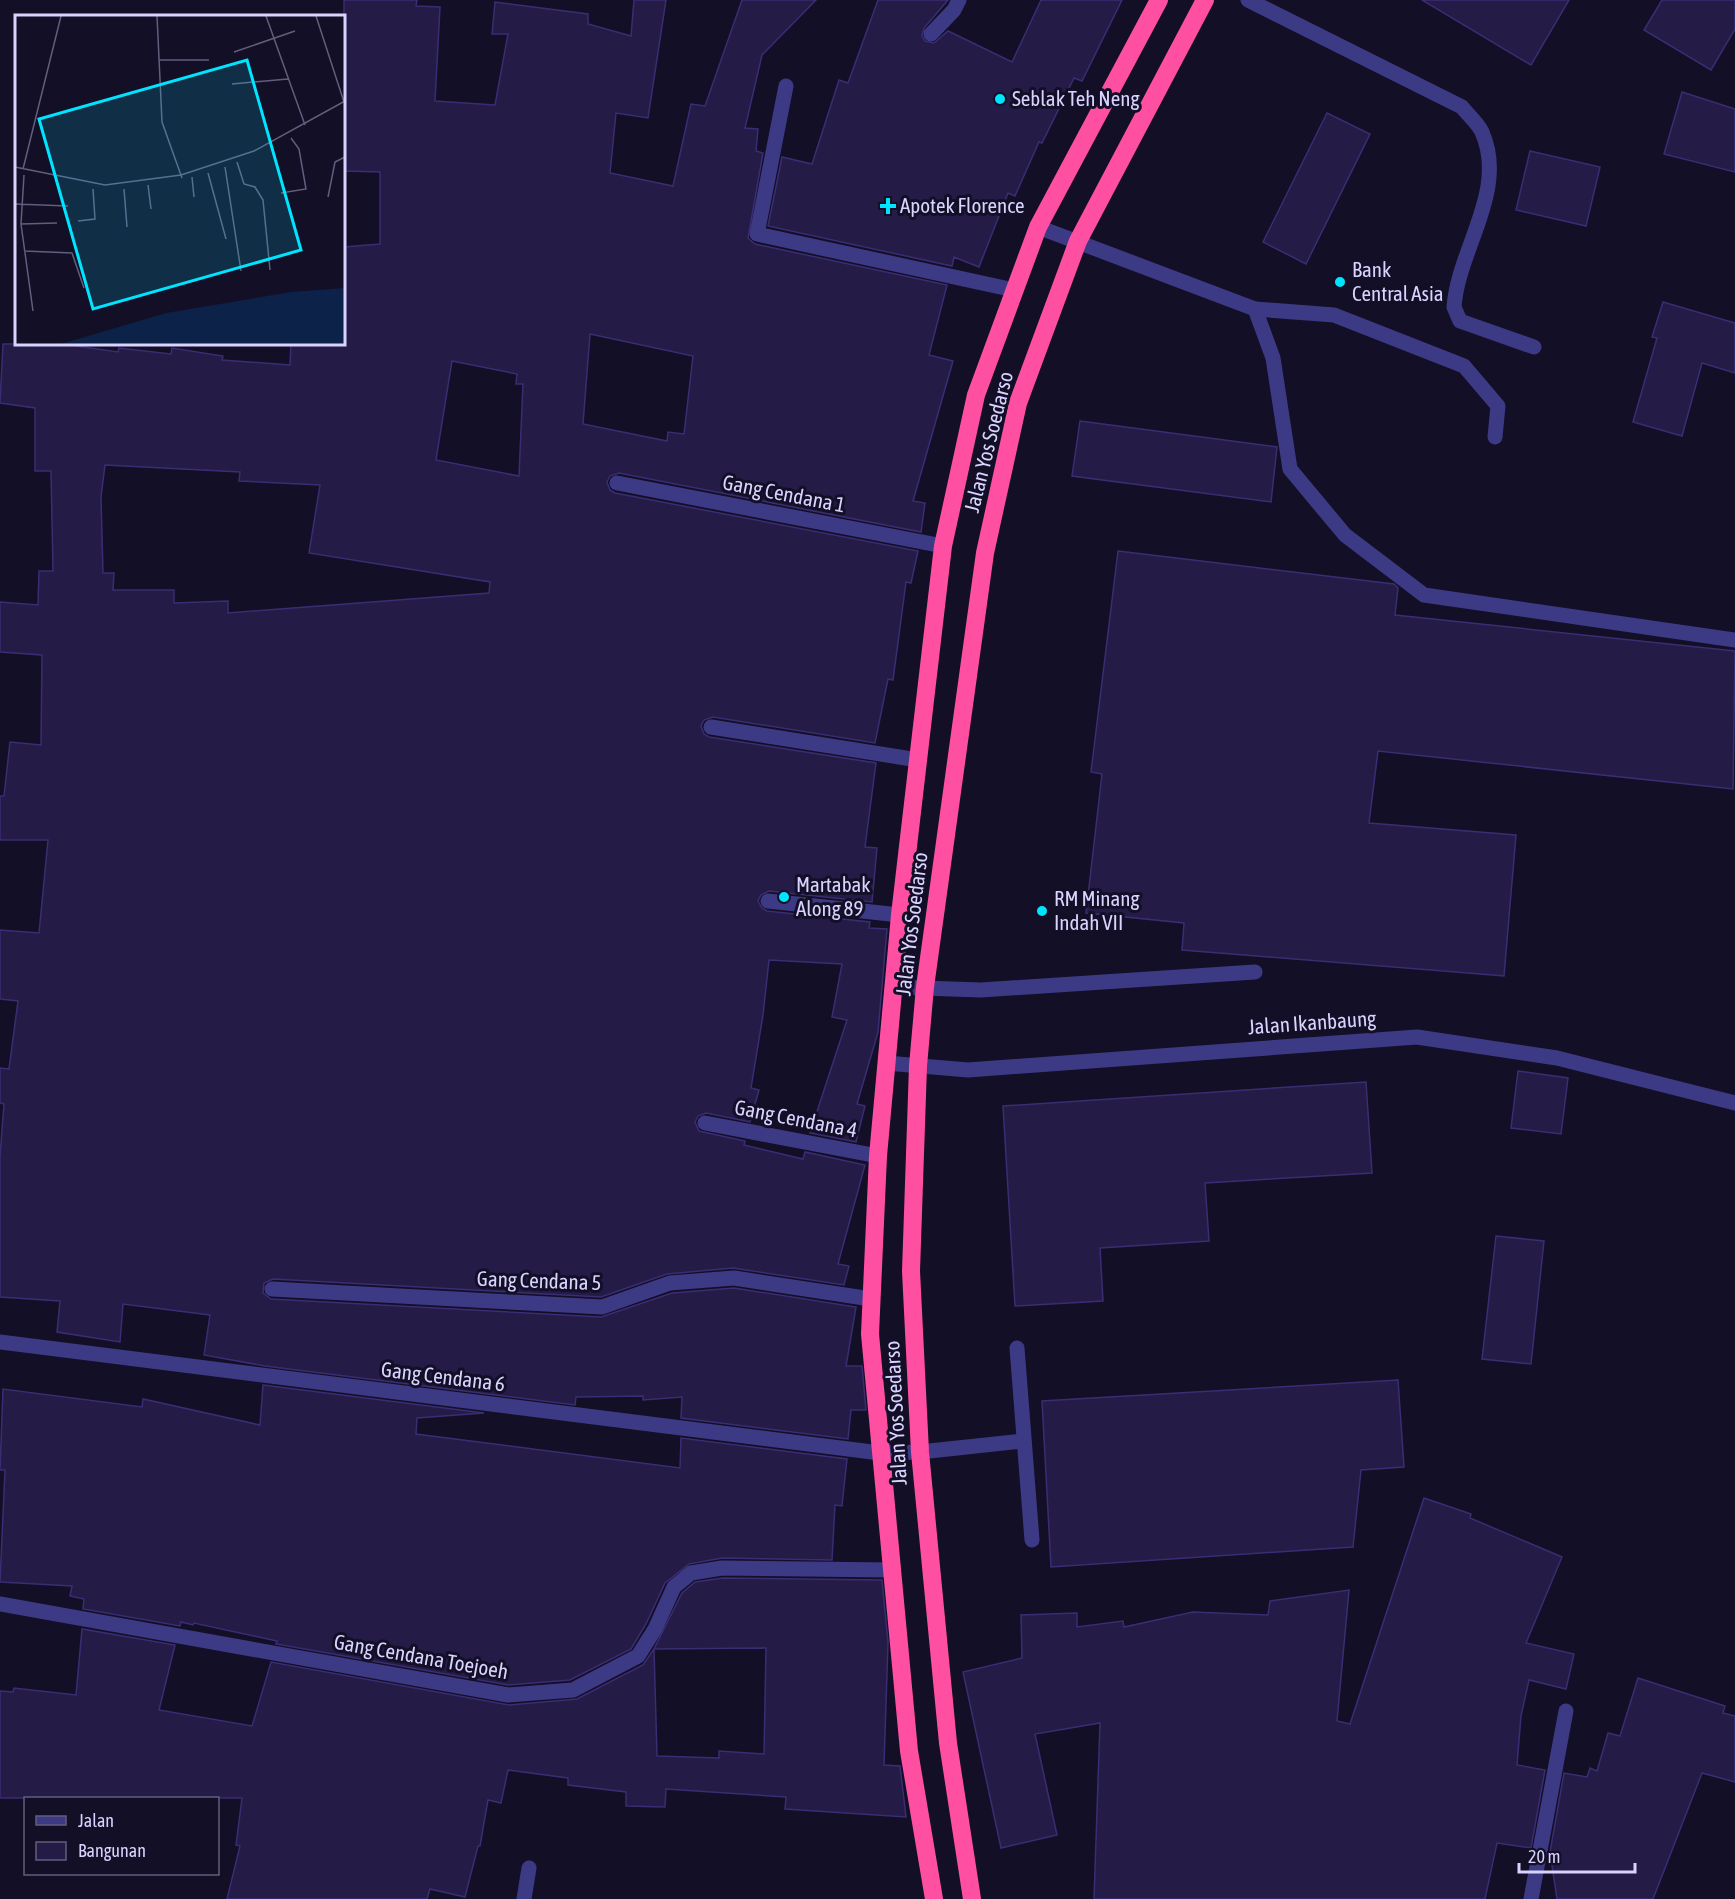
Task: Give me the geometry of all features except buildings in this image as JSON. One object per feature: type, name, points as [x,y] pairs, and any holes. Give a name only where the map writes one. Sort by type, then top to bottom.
[{"type":"highway","name":"Jalan Yos Soedarso","points":[[934,1899],[909,1751],[870,1334],[878,1156],[893,987],[943,546],[975,395],[1038,227],[1159,0]]},
{"type":"highway","name":"Jalan Yos Soedarso","points":[[972,1899],[948,1743],[920,1452],[911,1271],[918,1066],[926,987],[985,553],[1018,403],[1078,241],[1205,0]]},
{"type":"street","points":[[931,34],[954,10],[959,0]]},
{"type":"street","points":[[1248,0],[1462,107],[1482,130],[1488,152],[1487,197],[1454,307],[1460,321],[1534,347]]},
{"type":"street","points":[[786,86],[757,234],[1014,290]]},
{"type":"street","points":[[1038,227],[1256,309],[1334,315],[1464,366],[1498,406],[1494,437]]},
{"type":"street","points":[[1256,309],[1273,358],[1290,469],[1345,535],[1424,595],[1735,640]]},
{"type":"street","name":"Gang Cendana 1","points":[[617,483],[943,546]]},
{"type":"street","points":[[711,727],[918,760]]},
{"type":"street","points":[[768,901],[900,915]]},
{"type":"street","points":[[893,987],[981,990],[1255,972]]},
{"type":"street","name":"Jalan Ikanbaung","points":[[886,1063],[968,1070],[1417,1037],[1557,1058],[1735,1103]]},
{"type":"street","name":"Gang Cendana 4","points":[[705,1123],[878,1156]]},
{"type":"street","name":"Gang Cendana 5","points":[[272,1289],[602,1307],[670,1283],[734,1278],[871,1299]]},
{"type":"street","name":"Gang Cendana 6","points":[[0,1342],[880,1453],[920,1452],[1023,1441]]},
{"type":"street","points":[[1017,1348],[1032,1540]]},
{"type":"street","name":"Gang Cendana Toejoeh","points":[[0,1604],[508,1695],[573,1690],[638,1656],[655,1629],[674,1587],[691,1573],[722,1568],[892,1570]]},
{"type":"street","points":[[1531,1899],[1566,1711]]},
{"type":"street","points":[[524,1899],[529,1868]]},
{"type":"place","name":"Seblak Teh Neng","points":[[1000,99]]},
{"type":"place","name":"Apotek Florence","points":[[888,206]]},
{"type":"place","name":"Bank Central Asia","points":[[1340,282]]},
{"type":"place","name":"Martabak Along 89","points":[[784,897]]},
{"type":"place","name":"RM Minang Indah VII","points":[[1042,911]]}]
